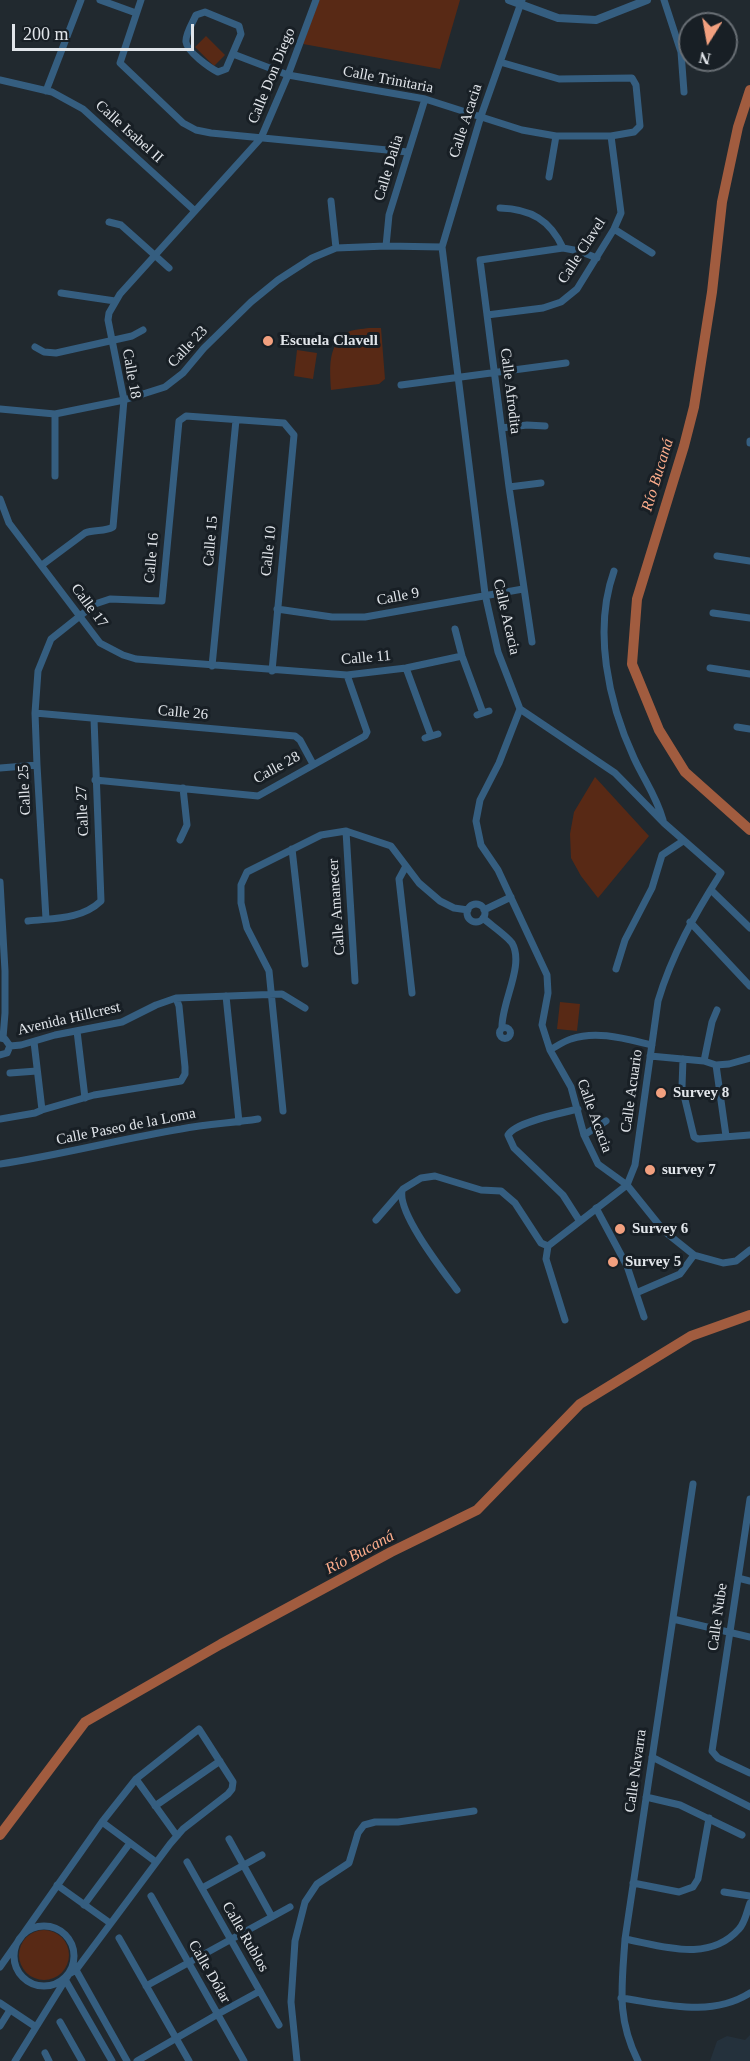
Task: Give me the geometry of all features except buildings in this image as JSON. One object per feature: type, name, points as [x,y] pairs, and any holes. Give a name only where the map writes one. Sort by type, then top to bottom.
[{"type":"street","points":[[46,91],[81,0]]},
{"type":"street","points":[[100,0],[136,13]]},
{"type":"street","points":[[141,0],[120,63],[183,123],[196,130],[408,152]]},
{"type":"street","name":"Calle Don Diego","points":[[195,211],[261,138],[316,0]]},
{"type":"street","points":[[509,0],[521,2],[558,18],[596,20],[647,0]]},
{"type":"street","points":[[664,0],[681,52],[684,93]]},
{"type":"street","name":"Calle Acacia","points":[[521,2],[481,116],[442,247],[485,594],[498,652],[520,709],[499,763],[480,800],[476,821],[481,845],[498,870],[547,975],[549,993],[542,1025],[550,1050],[571,1087],[584,1135],[598,1164],[627,1185],[664,1231],[694,1255],[723,1263],[736,1261],[750,1250]]},
{"type":"street","points":[[205,12],[239,26],[241,34],[233,54],[226,69],[218,72],[208,67],[187,47],[186,40],[196,15],[205,12]]},
{"type":"street","name":"Calle Trinitaria","points":[[233,54],[288,75],[424,99],[522,130],[556,136],[611,136],[634,132],[640,126],[636,85],[632,78],[559,79],[500,62]]},
{"type":"street","name":"Calle Isabel II","points":[[0,80],[46,91],[83,109],[195,211]]},
{"type":"street","name":"Calle Dalia","points":[[386,246],[389,215],[424,99]]},
{"type":"street","points":[[549,177],[556,136]]},
{"type":"street","name":"Calle Clavel","points":[[487,315],[543,308],[561,302],[577,289],[614,230],[621,213],[611,136]]},
{"type":"street","points":[[331,201],[336,248],[442,247]]},
{"type":"street","points":[[500,208],[517,208],[546,221],[556,233],[563,248]]},
{"type":"street","name":"Calle 18","points":[[42,565],[85,533],[91,530],[109,530],[113,527],[124,400],[111,341],[109,313],[115,301],[195,211]]},
{"type":"street","points":[[109,222],[121,225],[169,268]]},
{"type":"street","points":[[614,230],[652,253]]},
{"type":"street","name":"Calle 23","points":[[0,409],[55,414],[124,400],[172,383],[183,374],[204,348],[269,287],[312,258],[336,248]]},
{"type":"street","name":"Calle Afrodita","points":[[532,642],[509,487],[480,260],[563,248],[597,258]]},
{"type":"street","points":[[61,292],[115,301]]},
{"type":"street","points":[[35,347],[44,352],[56,353],[132,336],[143,330]]},
{"type":"street","points":[[401,385],[566,363]]},
{"type":"street","points":[[55,414],[56,476]]},
{"type":"street","name":"Calle 16","points":[[79,618],[95,604],[110,599],[162,601],[179,420],[186,416],[236,420]]},
{"type":"street","name":"Calle 10","points":[[236,420],[284,423],[294,435],[272,671]]},
{"type":"street","name":"Calle 15","points":[[212,666],[236,420]]},
{"type":"street","points":[[501,428],[544,426]]},
{"type":"street","points":[[509,487],[541,483]]},
{"type":"street","name":"Calle 17","points":[[0,499],[9,523],[100,643],[123,656],[136,659],[272,671]]},
{"type":"street","points":[[717,556],[750,561]]},
{"type":"street","points":[[614,571],[603,622],[607,667],[619,724],[634,760],[657,800],[664,823]]},
{"type":"street","name":"Calle 9","points":[[277,609],[332,617],[365,617],[523,588]]},
{"type":"street","points":[[713,613],[750,618]]},
{"type":"street","name":"Calle 25","points":[[46,919],[37,765],[38,671],[51,639],[79,618]]},
{"type":"street","points":[[455,629],[462,656],[483,713]]},
{"type":"street","name":"Calle 11","points":[[272,671],[346,675],[406,668],[462,656]]},
{"type":"street","points":[[406,668],[431,736]]},
{"type":"street","points":[[714,671],[750,674]]},
{"type":"street","name":"Calle 28","points":[[95,780],[258,796],[365,736],[367,732],[346,675]]},
{"type":"street","points":[[520,709],[615,773],[683,841],[662,855],[652,888],[625,940],[616,969]]},
{"type":"street","name":"Calle 26","points":[[36,713],[295,736],[300,740],[313,764]]},
{"type":"street","name":"Calle 27","points":[[46,919],[75,916],[101,901],[94,719]]},
{"type":"street","points":[[737,727],[746,731]]},
{"type":"street","points":[[0,768],[37,765]]},
{"type":"street","points":[[180,840],[187,825],[183,788]]},
{"type":"street","points":[[283,1111],[269,971],[247,928],[241,903],[241,885],[247,872],[321,835],[346,831],[391,846],[419,883],[440,901],[454,908],[468,910],[476,904],[481,906],[484,914],[512,943],[516,956],[516,967],[502,1018],[502,1028]]},
{"type":"street","name":"Calle Amanecer","points":[[346,831],[356,981]]},
{"type":"street","name":"Calle Acuario","points":[[627,1185],[635,1165],[658,1001],[665,975],[690,922],[721,873],[683,841]]},
{"type":"street","points":[[292,849],[305,964]]},
{"type":"street","points":[[406,866],[399,879],[412,993]]},
{"type":"street","points":[[0,882],[5,971],[5,1013],[1,1038],[8,1040],[10,1046],[8,1053],[0,1055]]},
{"type":"street","points":[[711,890],[750,928]]},
{"type":"street","points":[[468,910],[471,920],[479,921],[484,914],[511,897]]},
{"type":"street","points":[[28,921],[46,919]]},
{"type":"street","points":[[690,922],[750,986]]},
{"type":"street","name":"Avenida Hillcrest","points":[[10,1046],[122,1022],[176,998],[272,993],[282,994],[305,1008]]},
{"type":"street","points":[[226,996],[239,1122]]},
{"type":"street","points":[[0,1119],[35,1113],[85,1098],[181,1081],[185,1074],[179,1006],[176,998]]},
{"type":"street","points":[[704,1061],[712,1022],[717,1010]]},
{"type":"street","points":[[77,1031],[85,1098]]},
{"type":"street","points":[[550,1050],[570,1039],[590,1036],[618,1037],[652,1045]]},
{"type":"street","points":[[34,1042],[42,1110]]},
{"type":"street","points":[[650,1056],[704,1061],[716,1065],[750,1058]]},
{"type":"street","points":[[683,1059],[682,1087],[694,1137],[698,1139],[750,1135]]},
{"type":"street","points":[[716,1065],[726,1136]]},
{"type":"street","points":[[10,1073],[37,1071]]},
{"type":"street","points":[[578,1109],[516,1127],[511,1129],[508,1135],[514,1148],[563,1196],[579,1220]]},
{"type":"street","name":"Calle Paseo de la Loma","points":[[0,1164],[62,1154],[183,1128],[258,1119]]},
{"type":"street","points":[[584,1135],[606,1121]]},
{"type":"street","points":[[376,1220],[403,1189],[421,1179],[435,1176],[481,1190],[501,1191],[515,1203],[541,1243],[548,1246]]},
{"type":"street","points":[[565,1320],[546,1259],[548,1246],[627,1185]]},
{"type":"street","points":[[403,1189],[401,1198],[417,1234],[457,1290]]},
{"type":"street","points":[[596,1208],[627,1266],[644,1317]]},
{"type":"street","points":[[636,1293],[680,1274],[694,1255]]},
{"type":"street","name":"Calle Navarra","points":[[638,2061],[622,2017],[625,1939],[693,1484]]},
{"type":"street","name":"Calle Nube","points":[[750,1499],[748,1525],[712,1751],[718,1758],[750,1773]]},
{"type":"street","points":[[738,1578],[750,1581]]},
{"type":"street","points":[[673,1619],[750,1637]]},
{"type":"street","points":[[0,1967],[20,1937],[102,1822],[136,1779],[199,1730],[233,1782],[232,1789],[177,1836],[76,1970],[67,1978],[48,1986],[36,1985],[26,1980],[18,1971],[14,1959],[15,1947],[20,1937],[29,1929],[41,1925],[52,1926],[63,1932],[71,1941],[75,1952],[74,1964],[67,1978],[15,2061]]},
{"type":"street","points":[[652,1758],[750,1807]]},
{"type":"street","points":[[155,1806],[219,1761]]},
{"type":"street","points":[[136,1779],[177,1836]]},
{"type":"street","points":[[646,1797],[680,1805],[742,1835]]},
{"type":"street","points":[[297,2061],[291,2002],[294,1941],[305,1902],[316,1884],[349,1863],[358,1833],[364,1825],[474,1811]]},
{"type":"street","points":[[633,1883],[679,1892],[693,1887],[698,1879],[709,1818]]},
{"type":"street","points":[[102,1822],[156,1862]]},
{"type":"street","points":[[229,1839],[272,1917]]},
{"type":"street","points":[[84,1905],[130,1843]]},
{"type":"street","points":[[202,1888],[262,1855]]},
{"type":"street","name":"Calle Rublos","points":[[187,1862],[279,2025]]},
{"type":"street","points":[[57,1885],[110,1923]]},
{"type":"street","points":[[724,1892],[750,1896]]},
{"type":"street","name":"Calle Dólar","points":[[151,1896],[244,2061]]},
{"type":"street","points":[[625,1939],[691,1951],[716,1947],[741,1928],[750,1903]]},
{"type":"street","points":[[146,1986],[290,1907]]},
{"type":"street","points":[[119,1938],[189,2061]]},
{"type":"street","points":[[76,1970],[127,2061]]},
{"type":"street","points":[[67,1978],[112,2061]]},
{"type":"street","points":[[137,2061],[218,2013],[261,1991]]},
{"type":"street","points":[[621,1998],[695,2008],[718,2006],[750,1993]]},
{"type":"street","points":[[0,2003],[36,2026]]},
{"type":"street","points":[[0,2026],[10,2010]]},
{"type":"street","points":[[60,2022],[82,2061]]},
{"type":"street","points":[[45,2053],[50,2061]]},
{"type":"street","points":[[150,2054],[154,2061]]},
{"type":"shaded area","points":[[319,0],[460,0],[440,69],[303,44]]},
{"type":"shaded area","points":[[206,36],[225,55],[214,66],[195,47]]},
{"type":"shaded area","points":[[381,328],[385,379],[379,384],[331,390],[331,359],[336,345],[346,333]]},
{"type":"shaded area","points":[[297,350],[317,353],[313,379],[294,376]]},
{"type":"shaded area","points":[[595,777],[649,836],[598,898],[571,858],[570,834],[574,812]]},
{"type":"shaded area","points":[[560,1002],[580,1004],[577,1031],[557,1029]]},
{"type":"shaded area","points":[[39,1930],[49,1930],[62,1937],[69,1950],[69,1960],[62,1973],[49,1980],[39,1980],[30,1976],[23,1969],[19,1960],[19,1950],[23,1941],[30,1934]]},
{"type":"shaded area","points":[[750,2035],[750,2061],[710,2061],[717,2041],[727,2036],[745,2040]]},
{"type":"waterway","name":"Río Bucaná","points":[[750,90],[738,127],[722,202],[712,292],[694,407],[637,599],[632,664],[659,730],[685,772],[750,830]]},
{"type":"waterway","name":"Río Bucaná","points":[[0,1835],[85,1722],[221,1644],[391,1552],[477,1510],[580,1404],[691,1336],[750,1315]]},
{"type":"place","name":"Escuela Clavell","points":[[268,341]]},
{"type":"place","name":"Survey 8","points":[[661,1093]]},
{"type":"place","name":"survey 7","points":[[650,1170]]},
{"type":"place","name":"Survey 6","points":[[620,1229]]},
{"type":"place","name":"Survey 5","points":[[613,1262]]}]
